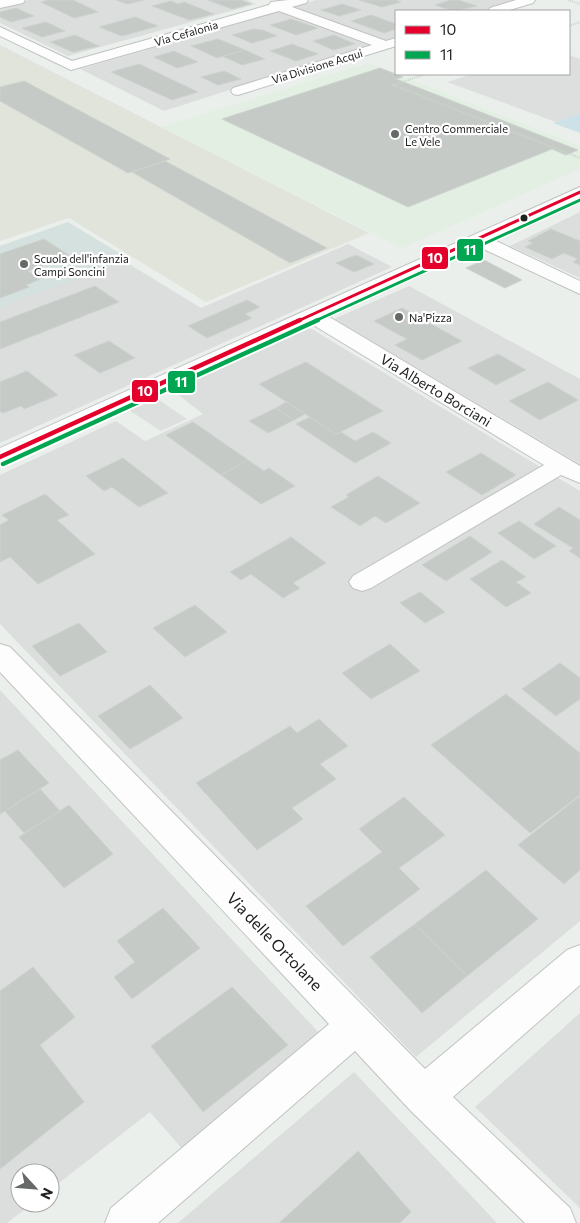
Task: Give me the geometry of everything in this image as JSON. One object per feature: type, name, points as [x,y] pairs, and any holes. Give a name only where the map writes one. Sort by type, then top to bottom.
[{"type":"street","points":[[0,4],[19,0]]},
{"type":"street","points":[[262,0],[391,44]]},
{"type":"street","name":"Via Cefalonia","points":[[0,31],[71,66],[302,0]]},
{"type":"street","points":[[497,10],[530,0]]},
{"type":"street","name":"Via Divisione Acqui","points":[[238,91],[391,44]]},
{"type":"street","points":[[0,457],[580,192]]},
{"type":"street","points":[[477,239],[580,288]]},
{"type":"street","name":"Via Alberto Borciani","points":[[311,315],[570,470]]},
{"type":"street","name":"Via Alberto Borciani","points":[[362,582],[506,499],[570,470]]},
{"type":"street","name":"Via delle Ortolane","points":[[0,654],[424,1096],[555,1223]]},
{"type":"street","points":[[424,1096],[580,962]]},
{"type":"street","points":[[126,1223],[356,1025]]},
{"type":"path","points":[[568,0],[580,4]]},
{"type":"path","points":[[423,75],[393,85],[580,158]]},
{"type":"shaded area","points":[[29,0],[247,0],[256,4],[68,56],[0,23],[0,7]]},
{"type":"shaded area","points":[[316,0],[519,0],[485,10],[395,10],[395,38],[384,41],[289,8]]},
{"type":"shaded area","points":[[280,11],[373,44],[164,111],[80,69]]},
{"type":"shaded area","points":[[0,45],[369,233],[206,302],[69,218],[0,241]]},
{"type":"shaded area","points":[[570,55],[580,59],[580,113],[556,122],[447,82],[470,75],[570,75]]},
{"type":"shaded area","points":[[368,63],[580,146],[580,169],[402,248],[161,127]]},
{"type":"shaded area","points":[[580,113],[580,133],[553,123],[556,122]]},
{"type":"shaded area","points":[[580,212],[580,278],[510,246]]},
{"type":"shaded area","points":[[68,222],[129,259],[0,307],[0,246]]},
{"type":"shaded area","points":[[65,225],[201,308],[348,244],[392,267],[0,443],[0,246]]},
{"type":"shaded area","points":[[409,286],[580,379],[580,464],[334,319]]},
{"type":"shaded area","points":[[310,328],[580,491],[580,921],[416,1057],[0,624],[0,475],[116,421],[145,441],[203,414],[171,389]]},
{"type":"shaded area","points":[[150,394],[187,419],[161,431],[124,407]]},
{"type":"shaded area","points":[[0,690],[321,1035],[185,1152],[150,1112],[60,1182],[60,1163],[10,1163],[10,1213],[20,1213],[7,1223],[0,1223]]},
{"type":"shaded area","points":[[580,1013],[580,1208],[475,1107]]},
{"type":"shaded area","points":[[354,1072],[497,1223],[178,1223]]},
{"type":"building","points":[[73,0],[98,12],[74,18],[41,2]]},
{"type":"building","points":[[116,0],[145,0],[127,4]]},
{"type":"building","points":[[208,0],[241,0],[251,4],[232,9]]},
{"type":"building","points":[[359,0],[395,0],[401,2],[382,7]]},
{"type":"building","points":[[458,0],[477,6],[451,10],[435,5]]},
{"type":"building","points":[[171,1],[178,4],[184,2],[214,14],[189,20],[152,6]]},
{"type":"building","points":[[342,4],[361,10],[339,16],[321,10]]},
{"type":"building","points":[[16,8],[34,16],[11,22],[0,17],[0,12]]},
{"type":"building","points":[[371,15],[395,24],[395,29],[384,33],[351,21]]},
{"type":"building","points":[[135,17],[158,26],[122,36],[99,27]]},
{"type":"building","points":[[291,19],[318,28],[296,35],[270,25]]},
{"type":"building","points":[[46,22],[65,31],[42,37],[22,28]]},
{"type":"building","points":[[254,29],[263,30],[277,36],[252,43],[232,35]]},
{"type":"building","points":[[75,35],[99,46],[73,52],[50,42]]},
{"type":"building","points":[[334,35],[355,44],[333,50],[313,41]]},
{"type":"building","points":[[218,39],[245,50],[217,58],[191,46]]},
{"type":"building","points":[[292,44],[318,54],[296,61],[270,51]]},
{"type":"building","points":[[245,50],[265,59],[242,65],[222,56]]},
{"type":"building","points":[[174,51],[198,62],[177,68],[154,57]]},
{"type":"building","points":[[139,64],[198,92],[172,100],[111,72]]},
{"type":"building","name":"Centro Commerciale Le Vele","points":[[380,68],[403,77],[396,79],[578,150],[566,155],[552,149],[408,207],[222,119]]},
{"type":"building","points":[[224,71],[241,79],[218,85],[201,77]]},
{"type":"building","points":[[24,81],[170,159],[128,173],[0,101],[0,87]]},
{"type":"building","points":[[165,161],[327,248],[290,263],[132,172]]},
{"type":"building","points":[[551,229],[580,241],[580,265],[573,262],[578,259],[564,253],[552,259],[525,247],[533,243],[528,241]]},
{"type":"building","name":"Scuola dell'infanzia Campi Soncini","points":[[44,239],[70,256],[28,271],[40,279],[26,285],[29,287],[0,298],[0,254]]},
{"type":"building","points":[[356,255],[374,264],[354,272],[336,263]]},
{"type":"building","points":[[484,260],[522,280],[505,288],[466,268]]},
{"type":"building","points":[[95,286],[119,302],[0,349],[0,322]]},
{"type":"building","points":[[247,300],[260,307],[245,314],[252,318],[207,338],[188,326]]},
{"type":"building","points":[[402,308],[462,341],[422,360],[395,345],[407,339],[374,321]]},
{"type":"building","points":[[109,341],[135,358],[100,373],[74,355]]},
{"type":"building","points":[[498,354],[526,370],[496,385],[468,368]]},
{"type":"building","points":[[306,362],[383,411],[336,434],[259,384]]},
{"type":"building","points":[[27,371],[58,395],[24,409],[21,406],[3,413],[0,411],[0,382]]},
{"type":"building","points":[[548,382],[578,400],[540,420],[509,401]]},
{"type":"building","points":[[286,402],[305,414],[294,420],[276,408]]},
{"type":"building","points":[[276,408],[294,420],[268,433],[249,421]]},
{"type":"building","points":[[310,417],[336,434],[341,432],[355,441],[373,432],[391,443],[355,463],[296,424]]},
{"type":"building","points":[[193,422],[248,460],[221,475],[166,435]]},
{"type":"building","points":[[481,453],[516,475],[482,495],[446,472]]},
{"type":"building","points":[[123,458],[168,493],[139,507],[112,487],[104,491],[86,476]]},
{"type":"building","points":[[248,460],[264,471],[269,468],[295,486],[261,504],[221,475]]},
{"type":"building","points":[[378,476],[420,503],[386,523],[375,516],[360,526],[331,507],[349,497],[346,495]]},
{"type":"building","points":[[45,494],[69,515],[57,520],[95,554],[38,584],[10,557],[0,562],[0,525],[9,520],[2,515]]},
{"type":"building","points":[[559,507],[580,520],[580,558],[569,551],[573,548],[534,524]]},
{"type":"building","points":[[519,521],[556,546],[534,559],[498,533]]},
{"type":"building","points":[[470,536],[492,552],[446,581],[422,565]]},
{"type":"building","points":[[291,537],[326,563],[293,583],[300,588],[283,598],[251,574],[241,580],[230,572]]},
{"type":"building","points":[[502,560],[526,577],[516,582],[531,593],[506,607],[470,579]]},
{"type":"building","points":[[420,592],[445,612],[425,623],[400,603]]},
{"type":"building","points":[[195,605],[227,632],[185,657],[153,628]]},
{"type":"building","points":[[79,623],[107,652],[60,676],[32,646]]},
{"type":"building","points":[[390,644],[420,671],[371,699],[342,673]]},
{"type":"building","points":[[560,663],[580,678],[580,699],[556,716],[522,689]]},
{"type":"building","points":[[150,685],[183,718],[130,749],[98,716]]},
{"type":"building","points":[[506,694],[580,753],[580,795],[530,833],[431,745]]},
{"type":"building","points":[[319,719],[348,746],[320,764],[336,779],[292,808],[303,819],[257,850],[196,783],[290,726],[297,733]]},
{"type":"building","points":[[18,750],[49,783],[0,814],[0,760]]},
{"type":"building","points":[[40,789],[60,811],[24,833],[5,811]]},
{"type":"building","points":[[580,796],[580,870],[564,884],[518,845]]},
{"type":"building","points":[[404,797],[445,835],[399,868],[420,889],[343,946],[306,906],[382,852],[359,829]]},
{"type":"building","points":[[69,805],[113,854],[64,888],[19,837]]},
{"type":"building","points":[[486,870],[538,919],[467,976],[415,924]]},
{"type":"building","points":[[163,908],[200,948],[132,999],[114,977],[135,962],[117,941]]},
{"type":"building","points":[[415,924],[467,976],[422,1013],[370,957]]},
{"type":"building","points":[[33,967],[75,1017],[40,1045],[84,1102],[0,1169],[0,991]]},
{"type":"building","points":[[232,987],[288,1045],[203,1112],[151,1046]]},
{"type":"building","points":[[358,1151],[411,1212],[400,1223],[279,1223]]},
{"type":"transit line","name":"10","points":[[0,457],[580,192]]},
{"type":"transit line","name":"11","points":[[3,464],[580,200]]},
{"type":"place","name":"Centro Commerciale Le Vele","points":[[395,134]]},
{"type":"place","name":"Scuola dell'infanzia Campi Soncini","points":[[24,264]]},
{"type":"place","name":"Na'Pizza","points":[[399,317]]}]
